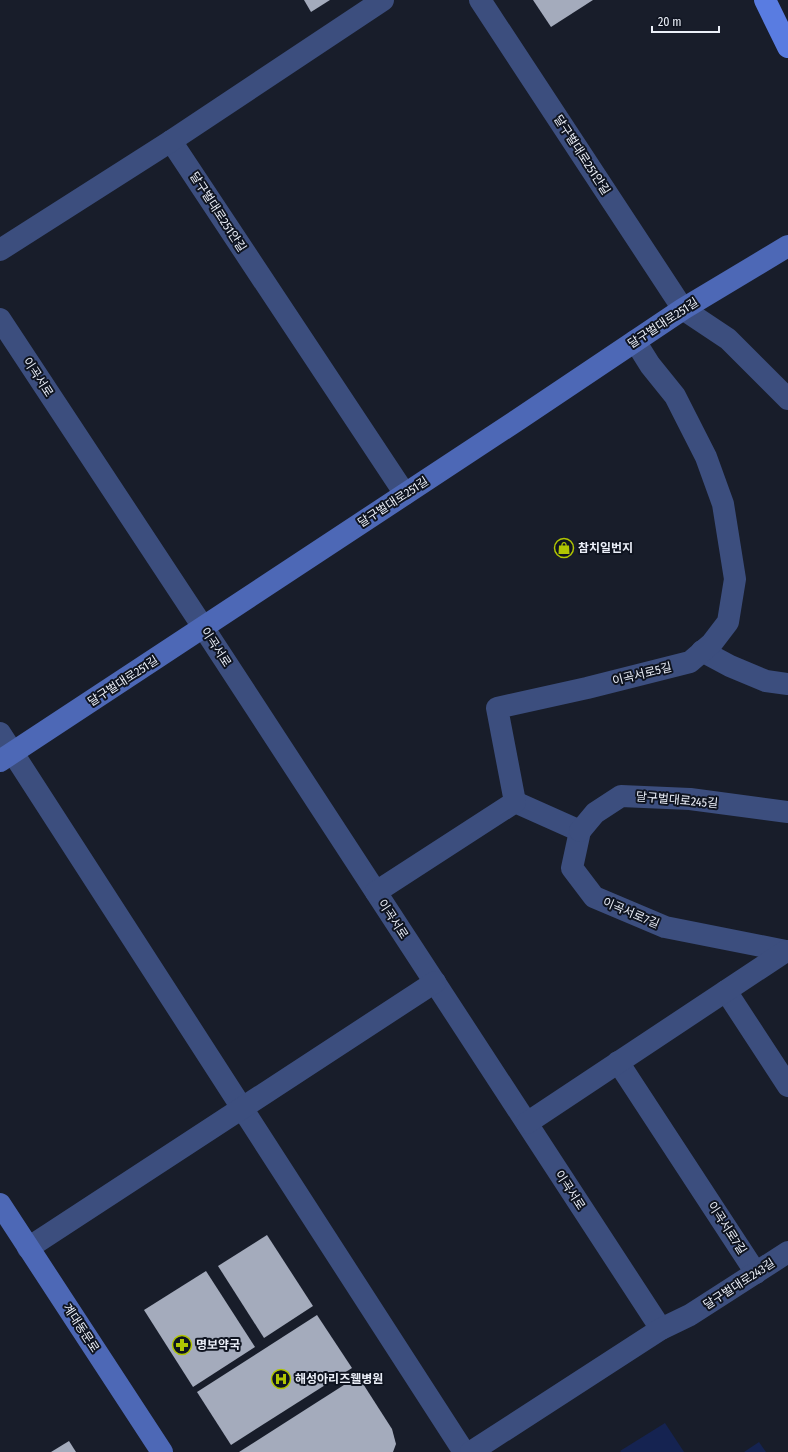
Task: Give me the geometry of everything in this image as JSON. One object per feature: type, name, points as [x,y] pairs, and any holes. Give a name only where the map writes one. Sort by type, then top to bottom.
[{"type":"main road","points":[[765,0],[788,47]]},
{"type":"street","points":[[0,250],[171,141],[383,0]]},
{"type":"street","name":"달구벌대로251안길","points":[[480,0],[683,310]]},
{"type":"street","name":"달구벌대로251안길","points":[[171,141],[405,494]]},
{"type":"street","name":"달구벌대로251길","points":[[7,757],[635,341],[788,246]]},
{"type":"street","points":[[683,310],[728,339],[788,398]]},
{"type":"street","name":"이곡서로","points":[[0,319],[661,1329]]},
{"type":"street","name":"이곡서로5길","points":[[514,802],[497,708],[587,688],[690,662],[712,643],[728,622],[735,579],[723,504],[706,457],[675,396],[650,365],[635,341]]},
{"type":"street","points":[[702,651],[730,666],[766,681],[788,684]]},
{"type":"street","points":[[0,733],[7,757],[242,1108],[464,1452]]},
{"type":"street","name":"달구벌대로245길","points":[[580,831],[595,813],[621,796],[690,799],[788,812]]},
{"type":"street","points":[[376,892],[514,802],[580,831]]},
{"type":"street","name":"이곡서로7길","points":[[580,831],[572,868],[594,897],[665,927],[787,951]]},
{"type":"street","name":"이곡서로7길","points":[[527,1123],[787,951]]},
{"type":"street","points":[[28,1248],[435,982]]},
{"type":"street","points":[[726,991],[788,1086]]},
{"type":"street","name":"이곡서로7길","points":[[618,1062],[756,1273]]},
{"type":"street","name":"계대동문로","points":[[0,1204],[162,1452]]},
{"type":"street","name":"달구벌대로243길","points":[[661,1329],[690,1315],[788,1252]]},
{"type":"street","points":[[471,1452],[661,1329]]},
{"type":"shaded area","points":[[665,1423],[684,1452],[620,1451]]},
{"type":"shaded area","points":[[759,1442],[766,1452],[744,1452]]},
{"type":"building","points":[[304,0],[330,0],[311,12]]},
{"type":"building","points":[[533,0],[593,0],[551,27]]},
{"type":"building","points":[[267,1235],[313,1306],[264,1338],[218,1266]]},
{"type":"building","points":[[206,1271],[255,1347],[193,1387],[144,1310]]},
{"type":"building","points":[[317,1315],[352,1368],[231,1445],[197,1392]]},
{"type":"building","points":[[358,1376],[392,1429],[396,1444],[393,1452],[239,1452]]},
{"type":"building","points":[[69,1441],[76,1452],[51,1452]]},
{"type":"place","name":"참치일번지","points":[[564,548]]},
{"type":"place","name":"명보약국","points":[[182,1345]]},
{"type":"place","name":"해성아리즈웰병원","points":[[281,1379]]}]
